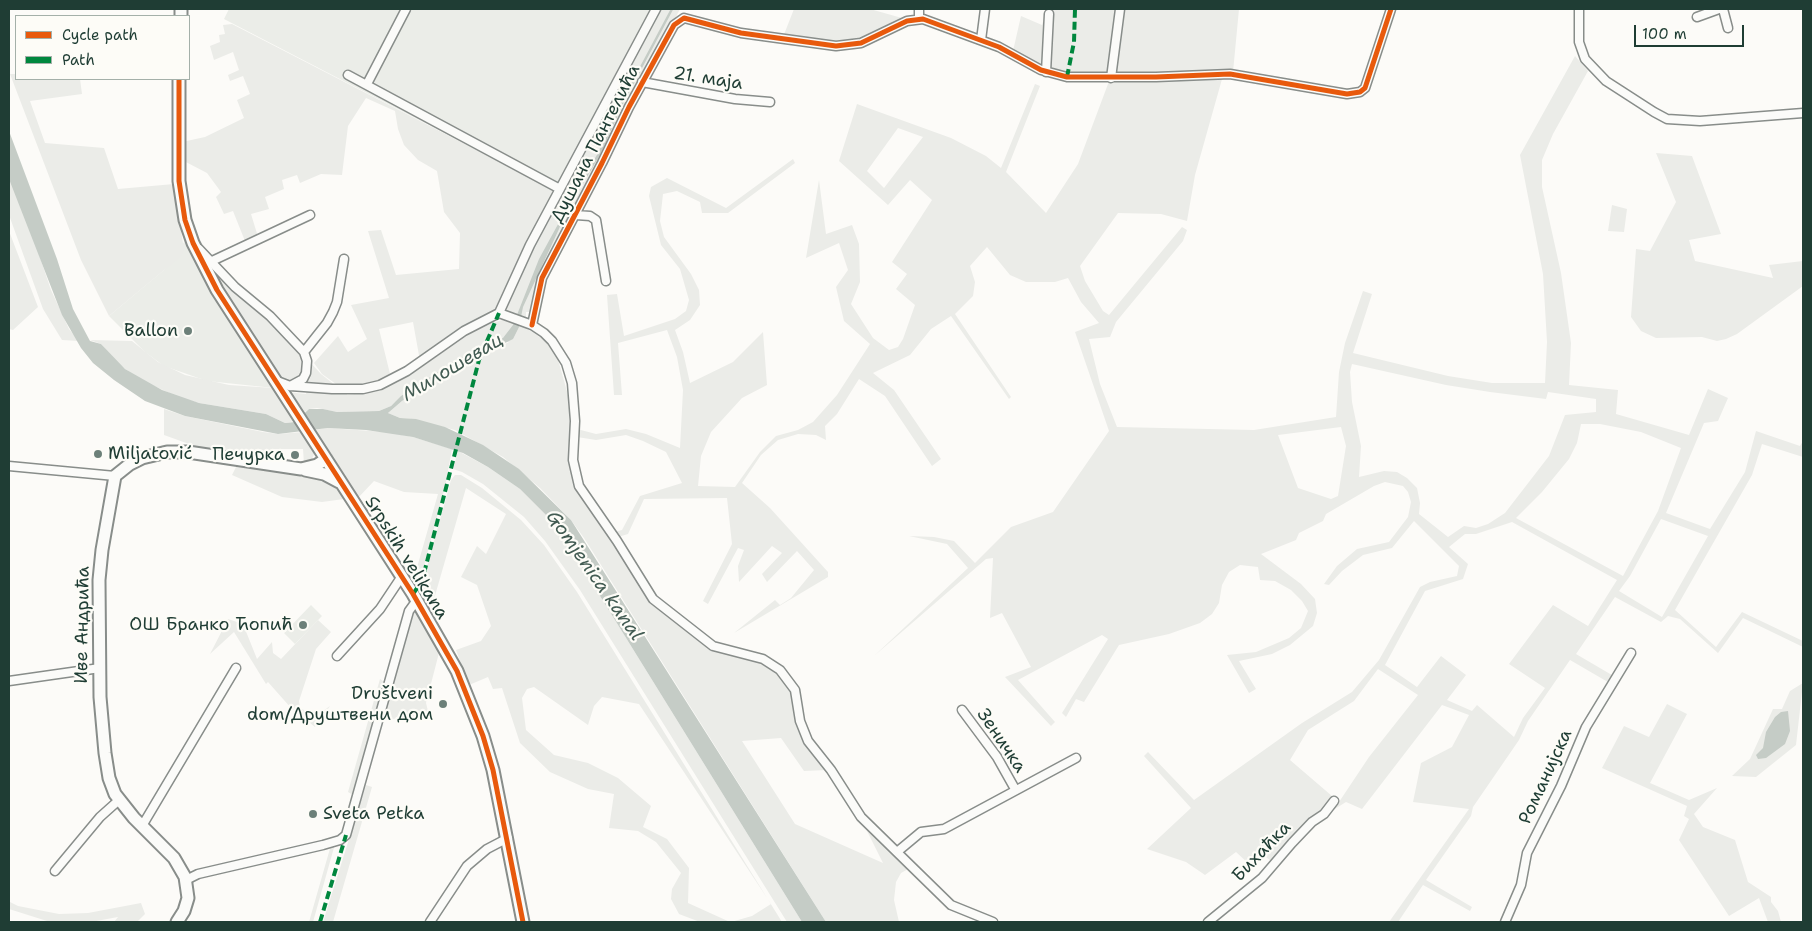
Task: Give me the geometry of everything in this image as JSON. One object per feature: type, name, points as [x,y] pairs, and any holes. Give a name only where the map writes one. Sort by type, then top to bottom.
[{"type":"main road","name":"Srpskih velikana","points":[[180,80],[179,181],[185,220],[193,243],[217,290],[277,381],[287,389],[317,445],[417,600],[457,671],[474,711],[493,770],[508,838],[523,922]]},
{"type":"main road","points":[[301,469],[316,456],[317,445]]},
{"type":"main road","points":[[115,476],[130,464],[142,458],[172,452],[188,452],[301,469],[329,476],[343,485]]},
{"type":"main road","points":[[301,469],[317,465],[326,459]]},
{"type":"main road","name":"Иве Андрића","points":[[115,476],[100,564],[100,720],[112,786],[119,800],[174,858],[186,880],[188,891],[186,904],[176,922]]},
{"type":"street","points":[[367,84],[406,9]]},
{"type":"street","points":[[499,313],[508,288],[656,9]]},
{"type":"street","points":[[919,9],[919,19],[999,47],[1046,72],[1067,77],[1111,78],[1230,74],[1333,93],[1353,94],[1365,88],[1375,52],[1391,9]]},
{"type":"street","points":[[981,40],[985,9]]},
{"type":"street","points":[[1111,78],[1120,9]]},
{"type":"street","points":[[1579,9],[1579,42],[1585,59],[1606,81],[1667,119],[1700,121],[1803,113]]},
{"type":"street","points":[[1697,17],[1718,9]]},
{"type":"street","points":[[1723,9],[1728,28]]},
{"type":"street","points":[[1046,72],[1049,14]]},
{"type":"street","name":"Душана Пантелића","points":[[529,324],[542,278],[576,215],[642,82],[674,25],[684,18],[741,33],[836,46],[861,43],[907,21],[919,19]]},
{"type":"street","points":[[348,75],[560,188]]},
{"type":"street","name":"21. маја","points":[[642,82],[734,99],[770,102]]},
{"type":"street","points":[[212,261],[310,215]]},
{"type":"street","points":[[576,215],[590,216],[596,220],[606,282]]},
{"type":"street","points":[[193,243],[235,287],[270,316],[304,352],[307,361],[306,373],[302,379],[287,389]]},
{"type":"street","points":[[304,352],[333,312],[337,302],[344,259]]},
{"type":"street","points":[[287,389],[350,390],[380,385],[407,371],[464,331],[499,313],[529,324],[544,333],[557,348],[566,363],[572,383],[576,421],[573,460],[579,486],[617,541],[647,591],[662,607],[713,646],[763,659],[780,670],[795,690],[800,721],[808,741],[831,770],[861,818],[951,905],[993,922]]},
{"type":"street","points":[[9,466],[115,476]]},
{"type":"street","name":"Srpskih velikana","points":[[337,656],[380,609],[402,576]]},
{"type":"street","points":[[186,880],[198,874],[340,840],[346,835],[407,619],[411,607],[417,600]]},
{"type":"street","name":"Романијска","points":[[1505,922],[1521,885],[1527,853],[1561,786],[1586,727],[1631,653]]},
{"type":"street","points":[[9,681],[100,668]]},
{"type":"street","points":[[142,826],[236,668]]},
{"type":"street","name":"Зеничка","points":[[962,710],[997,756],[1015,789]]},
{"type":"street","name":"Зеничка","points":[[897,852],[921,832],[944,829],[1015,789],[1076,758]]},
{"type":"street","points":[[55,872],[100,817],[119,800]]},
{"type":"street","name":"Бихаћка","points":[[1208,922],[1262,878],[1312,822],[1324,814],[1334,800]]},
{"type":"street","points":[[430,922],[467,866],[487,848],[508,838]]},
{"type":"shaded area","points":[[229,9],[652,9],[556,191],[224,19]]},
{"type":"shaded area","points":[[658,9],[680,9],[537,284],[532,312],[526,312],[526,322],[505,314],[503,305],[532,245]]},
{"type":"shaded area","points":[[794,9],[870,9],[909,20],[868,38],[839,45],[783,37]]},
{"type":"shaded area","points":[[1047,9],[1239,9],[1233,72],[1224,72],[1195,175],[1187,221],[1161,214],[1118,213],[1080,266],[1085,281],[1103,311],[1109,315],[1182,227],[1187,230],[1183,241],[1116,322],[1110,337],[1089,339],[1100,384],[1117,427],[1254,430],[1336,417],[1339,372],[1345,343],[1363,291],[1372,294],[1353,353],[1448,376],[1492,383],[1545,383],[1547,342],[1543,274],[1520,155],[1575,56],[1588,71],[1553,134],[1542,160],[1542,187],[1561,273],[1571,343],[1569,385],[1618,390],[1616,414],[1689,435],[1708,389],[1728,398],[1718,421],[1704,423],[1666,513],[1710,529],[1745,472],[1756,431],[1800,446],[1803,441],[1803,457],[1762,444],[1752,475],[1675,610],[1716,647],[1742,612],[1803,641],[1803,647],[1743,618],[1718,653],[1680,619],[1668,616],[1661,622],[1615,597],[1576,654],[1617,678],[1613,685],[1570,660],[1473,807],[1471,816],[1426,880],[1472,907],[1470,911],[1423,885],[1398,922],[1389,922],[1469,809],[1413,802],[1421,763],[1452,747],[1469,715],[1442,705],[1362,809],[1346,802],[1313,824],[1274,863],[1263,855],[1250,865],[1236,852],[1205,875],[1186,862],[1147,849],[1191,808],[1144,756],[1148,752],[1194,800],[1302,723],[1352,692],[1379,660],[1420,587],[1430,582],[1457,576],[1459,566],[1414,521],[1392,548],[1363,555],[1342,571],[1329,585],[1324,584],[1337,566],[1357,549],[1389,542],[1408,517],[1411,502],[1408,492],[1403,486],[1385,482],[1374,486],[1326,514],[1323,521],[1299,533],[1296,540],[1261,554],[1301,584],[1315,599],[1317,613],[1313,626],[1290,645],[1272,654],[1239,661],[1256,689],[1249,693],[1227,655],[1256,652],[1289,638],[1301,628],[1308,611],[1302,601],[1291,590],[1275,581],[1260,580],[1258,567],[1240,565],[1229,572],[1222,585],[1219,603],[1212,614],[1200,623],[1169,634],[1119,645],[1084,702],[1076,699],[1066,717],[1062,713],[1108,639],[1102,635],[1018,680],[1055,722],[1051,726],[1005,677],[1031,667],[1002,613],[990,618],[993,558],[986,559],[874,656],[968,568],[947,544],[909,536],[934,537],[954,541],[975,563],[1011,527],[1053,512],[1109,431],[1075,332],[1099,323],[1081,302],[1068,278],[1055,282],[1026,282],[1010,275],[987,247],[970,266],[975,282],[973,296],[955,314],[1011,397],[1009,399],[951,316],[931,329],[910,355],[873,373],[894,390],[941,459],[932,466],[885,396],[859,379],[837,414],[825,426],[826,440],[816,435],[798,434],[778,440],[761,455],[742,483],[770,508],[828,572],[828,577],[734,633],[775,600],[780,605],[791,598],[814,570],[797,551],[767,582],[762,574],[782,553],[772,546],[739,582],[738,566],[744,550],[738,548],[708,604],[703,601],[732,544],[727,498],[644,499],[628,534],[618,537],[615,532],[622,530],[640,496],[682,483],[666,452],[643,441],[626,435],[596,440],[577,437],[577,429],[596,434],[626,429],[646,434],[680,448],[683,390],[677,357],[667,330],[618,343],[622,395],[614,395],[607,295],[617,294],[624,336],[675,319],[686,311],[689,300],[680,269],[661,245],[649,196],[651,187],[667,178],[726,208],[793,159],[795,163],[728,213],[702,213],[700,202],[677,191],[663,194],[660,221],[664,237],[691,274],[699,290],[700,305],[690,320],[675,330],[683,352],[690,383],[733,362],[763,332],[767,385],[742,398],[711,432],[701,456],[698,486],[735,487],[760,452],[776,436],[798,430],[813,422],[837,395],[870,344],[844,321],[836,287],[848,270],[839,243],[806,258],[819,180],[826,234],[852,225],[859,244],[860,282],[851,304],[873,338],[889,350],[898,347],[903,339],[915,305],[896,289],[907,274],[892,262],[932,200],[910,180],[888,205],[839,161],[857,104],[951,138],[986,156],[1001,168],[1035,84],[1040,86],[1006,172],[1046,213],[1078,164],[1111,76],[1094,78],[1046,72],[1013,51],[1021,16],[1042,25]],"holes":[[[898,128],[923,137],[884,188],[867,171]],[[1352,364],[1446,385],[1490,392],[1546,399],[1548,392],[1596,399],[1596,412],[1565,415],[1549,456],[1505,513],[1488,524],[1476,528],[1464,526],[1448,537],[1419,514],[1420,503],[1417,488],[1407,478],[1397,472],[1384,471],[1359,477],[1361,446],[1352,402],[1350,372]],[[1581,424],[1600,424],[1641,432],[1681,448],[1658,511],[1623,576],[1516,518],[1542,492],[1569,459],[1577,443]],[[1341,427],[1346,446],[1338,496],[1331,499],[1298,488],[1278,435]],[[1661,519],[1708,536],[1662,617],[1619,591],[1630,576]],[[1512,522],[1617,580],[1588,626],[1553,605],[1509,664],[1545,688],[1523,718],[1514,737],[1477,705],[1472,711],[1447,700],[1466,675],[1441,656],[1417,687],[1385,665],[1425,591],[1463,579],[1468,564],[1449,547],[1465,534],[1476,534]],[[1378,669],[1418,695],[1369,757],[1339,802],[1290,760],[1308,730],[1354,701]]]},
{"type":"shaded area","points":[[232,24],[556,191],[499,301],[495,313],[420,361],[413,322],[379,329],[391,378],[377,384],[340,387],[322,374],[314,363],[338,336],[348,352],[367,339],[351,305],[389,298],[368,231],[381,230],[396,275],[459,269],[460,233],[444,212],[437,171],[418,160],[404,145],[398,129],[395,111],[366,98],[348,126],[342,175],[321,174],[300,183],[297,175],[282,180],[284,189],[265,197],[269,209],[251,214],[259,240],[247,246],[233,211],[224,214],[216,197],[221,192],[207,173],[182,160],[182,142],[205,137],[244,118],[237,100],[250,94],[243,76],[230,81],[228,75],[239,70],[233,52],[214,60],[210,46],[220,42],[219,35],[225,34],[223,25]]},
{"type":"shaded area","points":[[10,74],[15,74],[15,80],[80,80],[82,94],[30,101],[45,143],[104,148],[118,189],[174,184],[184,250],[180,257],[109,316],[81,260]]},
{"type":"shaded area","points":[[1656,153],[1692,156],[1721,234],[1689,240],[1695,261],[1773,278],[1769,265],[1803,261],[1803,286],[1737,334],[1726,339],[1717,341],[1702,337],[1656,338],[1641,331],[1631,317],[1636,249],[1650,251],[1676,202]]},
{"type":"shaded area","points":[[9,166],[51,290],[69,329],[79,341],[62,340],[43,309],[9,215]]},
{"type":"shaded area","points":[[1612,205],[1627,209],[1624,232],[1608,231]]},
{"type":"shaded area","points":[[9,231],[38,307],[13,330],[9,329]]},
{"type":"shaded area","points":[[183,236],[209,289],[274,388],[207,381],[164,366],[145,352],[109,316],[164,270],[184,242]]},
{"type":"shaded area","points":[[201,254],[270,320],[301,354],[305,368],[301,377],[292,383],[282,379],[222,291]]},
{"type":"shaded area","points":[[502,320],[524,327],[534,333],[545,341],[557,356],[568,395],[574,484],[648,597],[693,637],[711,649],[753,659],[769,665],[788,683],[793,694],[796,716],[827,770],[804,771],[781,738],[742,741],[795,824],[883,863],[866,829],[910,868],[901,873],[896,882],[894,900],[899,922],[826,922],[584,538],[571,520],[540,488],[503,457],[455,430],[412,419],[400,418],[388,413],[402,401],[438,377],[509,342],[499,341],[455,361],[402,396],[391,406],[379,411],[337,412],[317,408],[309,409],[302,414],[287,392],[306,394],[307,388],[302,387],[308,360],[335,385],[347,390],[347,395],[378,391],[411,374],[480,327]]},
{"type":"shaded area","points":[[90,340],[132,341],[158,362],[185,375],[229,385],[274,388],[296,421],[285,423],[266,414],[199,403],[178,397],[139,379],[117,363],[101,344]]},
{"type":"shaded area","points":[[164,409],[185,416],[263,432],[278,434],[303,432],[316,450],[311,461],[304,464],[303,449],[273,449],[272,463],[188,449],[189,444],[164,435]]},
{"type":"shaded area","points":[[328,428],[386,432],[413,437],[452,449],[445,487],[421,577],[414,587],[414,578],[438,494],[404,492],[374,481],[357,499],[313,430]]},
{"type":"shaded area","points":[[458,451],[488,467],[520,489],[551,520],[566,541],[802,922],[787,922],[580,590],[545,541],[524,517],[483,484],[453,469]]},
{"type":"shaded area","points":[[237,465],[322,477],[337,485],[344,499],[322,502],[282,497],[232,475]]},
{"type":"shaded area","points":[[455,475],[461,475],[482,488],[521,520],[544,545],[577,592],[768,899],[639,704],[602,697],[594,706],[588,725],[534,687],[527,689],[522,698],[526,730],[554,755],[588,763],[618,778],[651,806],[643,827],[667,839],[689,868],[688,903],[730,922],[700,922],[679,914],[671,899],[672,889],[681,873],[656,842],[638,831],[609,828],[614,794],[588,789],[550,772],[520,743],[502,688],[493,689],[488,677],[469,685],[456,650],[481,641],[491,626],[477,585],[461,577],[477,546],[486,554],[506,514],[466,488],[432,606],[420,592],[451,480]]},
{"type":"shaded area","name":"ОШ Бранко Ћопић","points":[[311,605],[322,616],[295,644],[284,633]]},
{"type":"shaded area","points":[[414,611],[416,611],[440,649],[426,703],[429,715],[383,720],[410,618]]},
{"type":"shaded area","points":[[228,619],[243,624],[257,659],[272,642],[273,653],[281,659],[318,620],[331,632],[316,649],[299,701],[300,707],[313,718],[330,706],[315,727],[291,708],[268,682],[266,684],[234,632],[210,654]]},
{"type":"shaded area","points":[[380,679],[386,683],[353,795],[348,792]]},
{"type":"shaded area","points":[[1803,683],[1796,745],[1756,777],[1732,776],[1750,759],[1773,709],[1782,709],[1790,691]]},
{"type":"shaded area","points":[[1667,704],[1687,714],[1650,783],[1689,800],[1717,788],[1694,814],[1703,827],[1735,840],[1748,882],[1771,897],[1771,902],[1778,911],[1781,922],[1768,922],[1759,898],[1729,916],[1679,840],[1689,819],[1684,816],[1687,806],[1602,768],[1624,726],[1649,737]]},
{"type":"shaded area","points":[[366,785],[372,787],[333,922],[323,922]]},
{"type":"shaded area","points":[[335,844],[313,922],[309,922],[331,845]]},
{"type":"shaded area","points":[[10,902],[18,906],[59,914],[88,913],[141,903],[145,914],[137,922],[114,922],[118,917],[91,922],[47,921],[9,909]]},
{"type":"shaded area","points":[[771,904],[782,922],[731,922],[752,916]]},
{"type":"water","name":"Gomjenica kanal","points":[[9,131],[57,259],[73,309],[90,341],[101,344],[125,369],[162,390],[199,403],[266,414],[285,423],[295,422],[309,409],[337,412],[379,411],[391,406],[401,396],[455,361],[503,338],[513,325],[539,259],[568,206],[523,307],[519,327],[513,339],[438,377],[402,401],[388,413],[400,418],[416,419],[445,427],[483,445],[519,469],[571,520],[826,922],[802,922],[566,541],[550,519],[520,489],[488,467],[463,453],[413,437],[366,430],[328,428],[278,434],[185,416],[145,401],[93,363],[81,348],[62,315],[9,179]]},
{"type":"water","points":[[1788,711],[1790,731],[1785,744],[1766,758],[1758,759],[1756,755],[1763,748],[1766,732],[1775,717],[1781,712]]},
{"type":"waterway","name":"Милошевац","points":[[567,208],[599,154],[621,105],[672,9]]},
{"type":"marked path","points":[[1067,77],[1074,42],[1075,9]]},
{"type":"marked path","points":[[413,594],[422,581],[479,360],[499,313]]},
{"type":"marked path","points":[[320,922],[346,835]]},
{"type":"cycle path","points":[[532,325],[542,278],[629,107],[674,25],[684,18],[741,33],[836,46],[861,43],[907,21],[923,19],[999,47],[1041,70],[1067,77],[1156,77],[1230,74],[1347,94],[1360,92],[1365,88],[1391,9]]},
{"type":"cycle path","points":[[179,80],[179,181],[185,220],[193,243],[217,290],[413,594],[457,671],[483,736],[493,770],[523,922]]},
{"type":"place","name":"Ballon","points":[[188,331]]},
{"type":"place","name":"Miljatović","points":[[98,454]]},
{"type":"place","name":"Печурка","points":[[295,455]]},
{"type":"place","name":"ОШ Бранко Ћопић","points":[[303,625]]},
{"type":"place","name":"Društveni dom/Друштвени дом","points":[[443,704]]},
{"type":"place","name":"Sveta Petka","points":[[313,814]]}]
